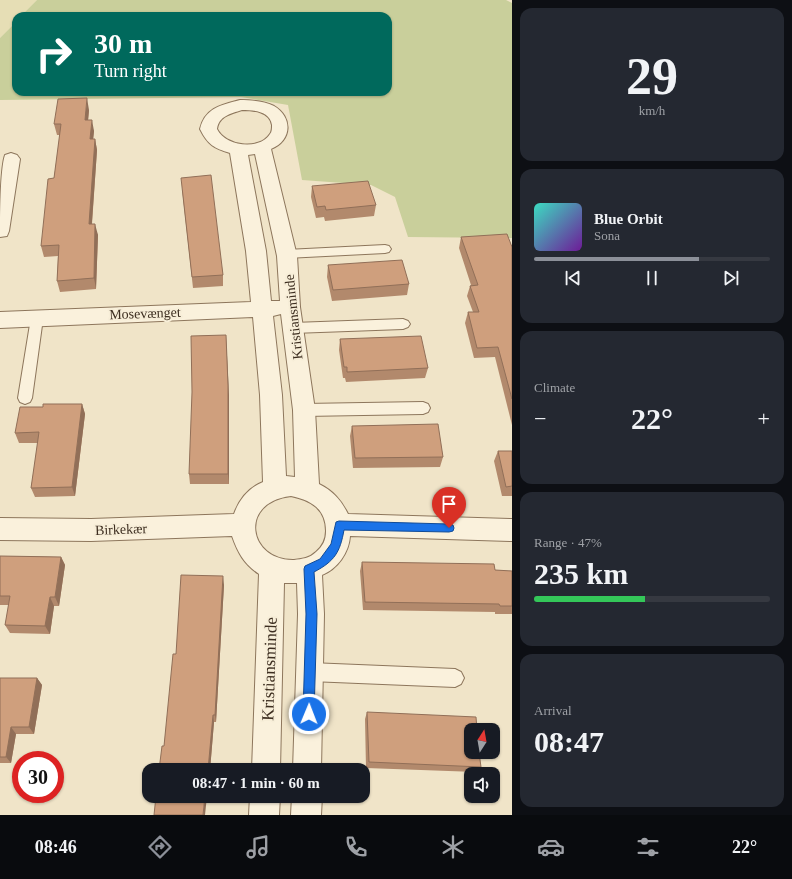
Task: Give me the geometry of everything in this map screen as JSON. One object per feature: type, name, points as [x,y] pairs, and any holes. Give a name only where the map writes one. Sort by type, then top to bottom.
[{"type":"street","points":[[240,105],[254,106],[265,109],[274,114],[280,121],[282,128],[279,136],[272,143],[262,148],[238,150],[224,147],[213,140],[208,132],[208,122],[215,114],[226,108],[240,105]]},
{"type":"street","name":"Kristiansminde","points":[[262,148],[286,254],[290,307],[304,410],[307,488]]},
{"type":"street","points":[[238,150],[256,251],[271,395],[275,488]]},
{"type":"street","points":[[0,231],[11,159]]},
{"type":"street","name":"Mosevænget","points":[[0,320],[290,307]]},
{"type":"street","points":[[291,486],[307,488],[322,497],[333,508],[339,525],[336,545],[323,562],[309,569],[293,572],[272,568],[256,559],[245,543],[242,525],[247,510],[259,496],[275,488],[291,486]]},
{"type":"street","name":"Birkekær","points":[[0,529],[91,530],[242,525]]},
{"type":"street","points":[[339,525],[512,530]]},
{"type":"street","name":"Kristiansminde","points":[[266,763],[272,568]]},
{"type":"street","points":[[307,763],[311,614],[309,569]]},
{"type":"street","points":[[264,815],[265,803]]},
{"type":"street","points":[[306,815],[307,803]]},
{"type":"lane","points":[[286,254],[385,249]]},
{"type":"lane","points":[[25,398],[38,318]]},
{"type":"lane","points":[[293,328],[403,324]]},
{"type":"lane","points":[[304,410],[423,408]]},
{"type":"lane","points":[[310,672],[455,678]]},
{"type":"shaded area","points":[[0,0],[37,0],[25,12],[12,12],[12,26],[0,38]]},
{"type":"green space","points":[[37,0],[506,0],[512,3],[512,238],[408,237],[395,197],[371,185],[302,180],[288,105],[241,97],[0,100],[0,38],[12,26],[12,96],[392,96],[392,12],[25,12]]},
{"type":"building","points":[[87,98],[85,120],[92,120],[90,139],[95,139],[89,224],[95,224],[94,278],[57,281],[59,245],[41,246],[48,179],[54,178],[61,124],[54,124],[58,99]]},
{"type":"building","points":[[211,175],[223,275],[192,277],[181,178]]},
{"type":"building","points":[[368,181],[376,205],[326,210],[325,206],[317,207],[312,186]]},
{"type":"building","points":[[507,234],[512,247],[512,399],[498,347],[477,348],[468,312],[479,312],[470,286],[478,285],[461,237]]},
{"type":"building","points":[[402,260],[409,284],[333,290],[328,265]]},
{"type":"building","points":[[226,335],[228,385],[228,474],[189,474],[192,392],[191,336]]},
{"type":"building","points":[[421,336],[428,368],[347,372],[347,367],[344,367],[340,339]]},
{"type":"building","points":[[43,404],[82,404],[72,487],[31,488],[39,432],[15,433],[20,407],[43,407]]},
{"type":"building","points":[[438,424],[443,457],[355,458],[352,426]]},
{"type":"building","points":[[498,451],[512,451],[512,486],[506,487]]},
{"type":"building","points":[[0,556],[61,557],[55,597],[50,597],[45,626],[5,625],[10,596],[0,596]]},
{"type":"building","points":[[362,562],[494,564],[495,570],[512,571],[512,606],[500,606],[499,604],[365,602]]},
{"type":"building","points":[[181,575],[223,576],[215,715],[213,715],[209,763],[160,763],[162,746],[164,746],[173,654],[176,654]]},
{"type":"building","points":[[0,678],[37,678],[29,727],[11,727],[6,757],[0,757]]},
{"type":"building","points":[[367,712],[476,717],[476,723],[464,723],[464,759],[480,759],[481,767],[369,762]]},
{"type":"building","points":[[155,803],[204,803],[203,815],[154,815]]},
{"type":"route","points":[[309,714],[311,614],[309,569],[323,562],[336,545],[339,525],[449,528]]}]
